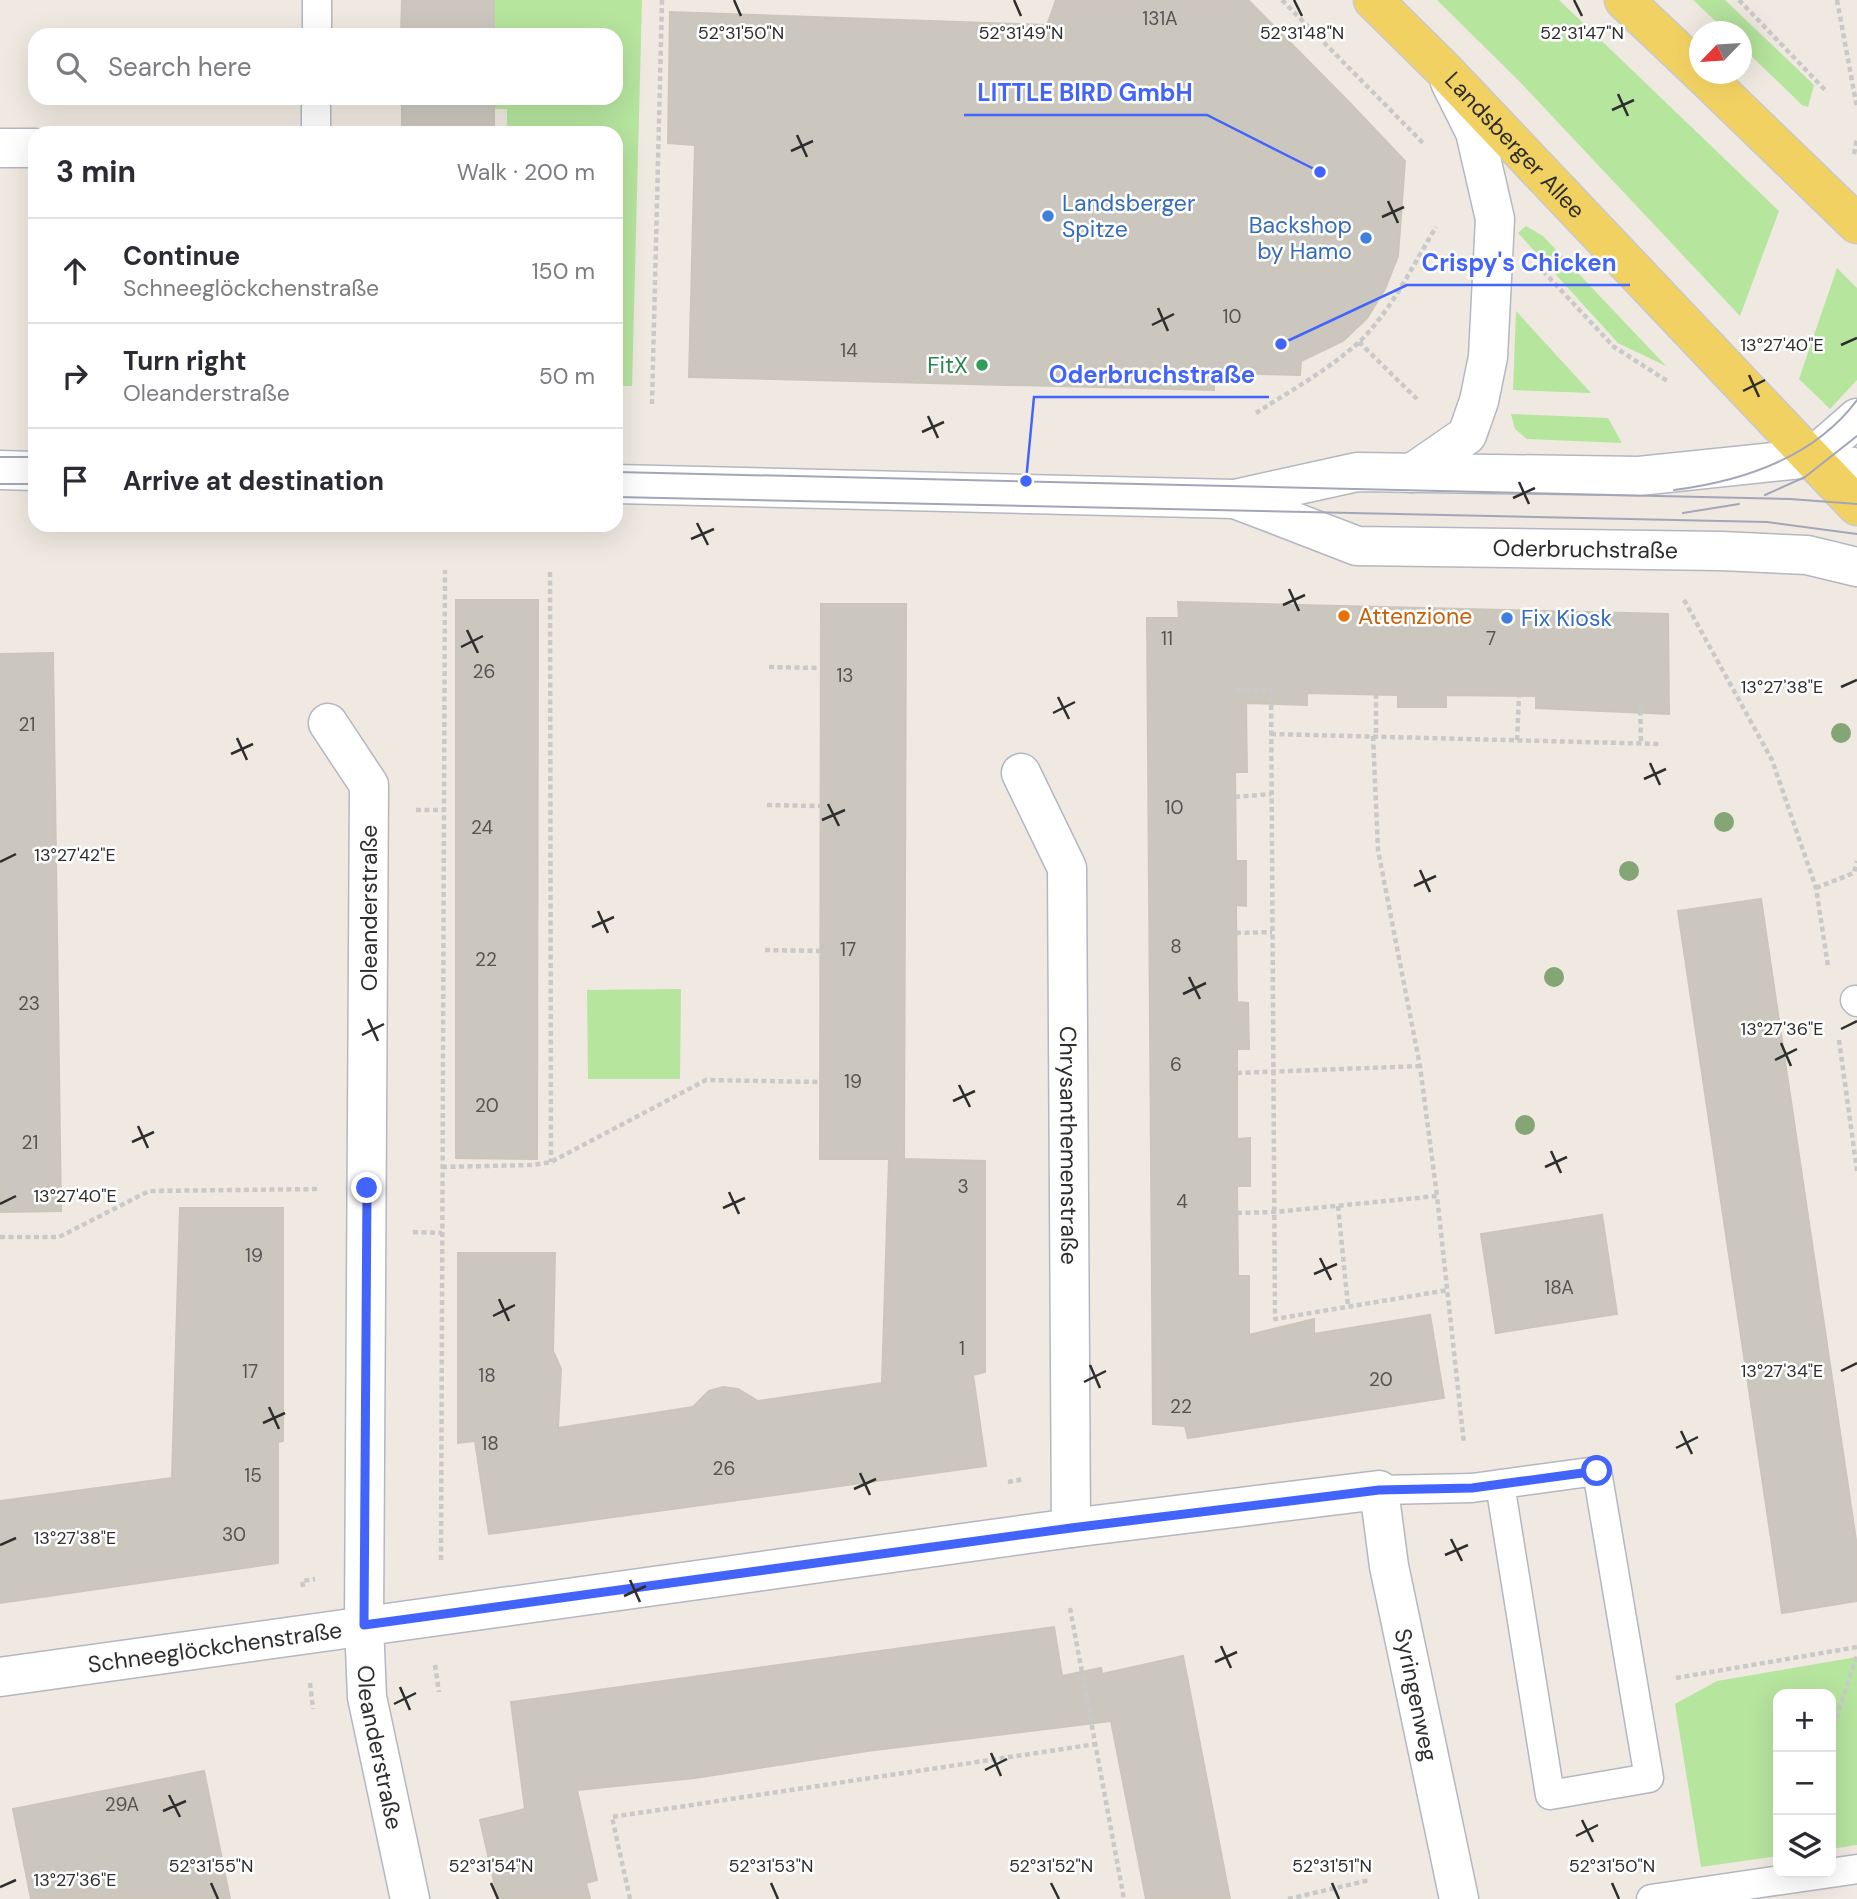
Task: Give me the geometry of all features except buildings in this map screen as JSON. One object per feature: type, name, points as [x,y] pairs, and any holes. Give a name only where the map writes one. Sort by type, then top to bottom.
[{"type":"main road","name":"Landsberger Allee","points":[[1373,0],[1443,69],[1857,506]]},
{"type":"main road","points":[[1624,0],[1689,62]]},
{"type":"main road","points":[[1711,84],[1857,224]]},
{"type":"street","points":[[1412,473],[1467,435],[1479,401],[1488,357],[1495,219],[1475,132],[1443,69]]},
{"type":"street","points":[[0,148],[28,148]]},
{"type":"street","points":[[1811,458],[1857,418]]},
{"type":"street","name":"Oderbruchstraße","points":[[623,484],[1235,499],[1357,472],[1639,476],[1811,458],[1857,468]]},
{"type":"street","points":[[0,470],[28,471]]},
{"type":"street","name":"Oderbruchstraße","points":[[1235,499],[1357,546],[1721,551],[1807,555],[1857,567]]},
{"type":"street","name":"Oleanderstraße","points":[[328,723],[369,785],[364,1625],[366,1697],[410,1899]]},
{"type":"street","name":"Chrysanthemenstraße","points":[[1021,773],[1067,868],[1071,1528]]},
{"type":"street","name":"Schneeglöckchenstraße","points":[[0,1677],[1071,1528],[1379,1490]]},
{"type":"street","name":"Syringenweg","points":[[1379,1490],[1389,1566],[1459,1899]]},
{"type":"lane","points":[[317,0],[317,28]]},
{"type":"lane","points":[[316,105],[316,126]]},
{"type":"lane","name":"Schneeglöckchenstraße","points":[[1379,1490],[1469,1489],[1597,1471],[1634,1685]]},
{"type":"lane","points":[[1500,1484],[1550,1795],[1649,1778],[1634,1685]]},
{"type":"lane","points":[[1651,1899],[1857,1869]]},
{"type":"path","points":[[652,404],[662,0]]},
{"type":"path","points":[[1282,0],[1429,149]]},
{"type":"path","points":[[1739,0],[1826,91]]},
{"type":"path","points":[[1836,0],[1857,108]]},
{"type":"path","points":[[1256,413],[1359,342],[1391,302],[1436,227]]},
{"type":"path","points":[[1539,266],[1614,347],[1675,385]]},
{"type":"path","points":[[1359,342],[1417,399]]},
{"type":"path","points":[[441,1560],[445,570]]},
{"type":"path","points":[[550,572],[551,1162]]},
{"type":"path","points":[[1683,597],[1772,760],[1816,888],[1853,873],[1857,861]]},
{"type":"path","points":[[769,667],[821,668]]},
{"type":"path","points":[[1236,690],[1270,689],[1275,1319],[1448,1290]]},
{"type":"path","points":[[1376,694],[1378,850],[1420,1066],[1469,1489]]},
{"type":"path","points":[[1517,740],[1519,696]]},
{"type":"path","points":[[1640,702],[1641,743]]},
{"type":"path","points":[[1271,734],[1662,744]]},
{"type":"path","points":[[1235,797],[1271,794]]},
{"type":"path","points":[[767,805],[821,806]]},
{"type":"path","points":[[1236,933],[1272,932]]},
{"type":"path","points":[[765,950],[821,951]]},
{"type":"path","points":[[1237,1073],[1420,1066]]},
{"type":"path","points":[[442,1167],[532,1165],[551,1162],[706,1080],[820,1082]]},
{"type":"path","points":[[0,1237],[59,1237],[149,1191],[307,1189]]},
{"type":"path","points":[[1237,1213],[1274,1212],[1437,1196]]},
{"type":"path","points":[[1338,1206],[1349,1306]]},
{"type":"path","points":[[1070,1608],[1124,1899]]},
{"type":"path","points":[[1634,1685],[1857,1647]]},
{"type":"path","points":[[1836,1719],[1857,1655]]},
{"type":"path","points":[[630,1899],[612,1817],[1096,1744]]},
{"type":"path","points":[[1287,1899],[1370,1880]]},
{"type":"green space","points":[[494,0],[642,0],[632,386],[623,386],[623,126],[507,126],[507,109],[494,109],[494,105],[623,105],[623,28],[494,28]]},
{"type":"green space","points":[[1437,0],[1559,0],[1779,211],[1740,316],[1520,82]]},
{"type":"green space","points":[[1693,0],[1725,0],[1747,21],[1715,21]]},
{"type":"green space","points":[[1752,26],[1814,85],[1808,107],[1802,105],[1752,57]]},
{"type":"green space","points":[[1526,226],[1543,236],[1666,366],[1618,343],[1518,233]]},
{"type":"green space","points":[[1837,268],[1857,288],[1857,380],[1830,409],[1799,379]]},
{"type":"green space","points":[[1516,311],[1591,393],[1513,390]]},
{"type":"green space","points":[[1511,414],[1608,418],[1622,443],[1527,439],[1515,429]]},
{"type":"green space","points":[[681,989],[680,1079],[588,1079],[587,990]]},
{"type":"green space","points":[[1857,1657],[1857,1845],[1836,1848],[1836,1689],[1773,1689],[1773,1857],[1701,1867],[1675,1704],[1717,1681]]},
{"type":"tram line","points":[[1674,490],[1751,473],[1798,452],[1840,420],[1857,400]]},
{"type":"tram line","points":[[1765,495],[1805,477],[1857,436]]},
{"type":"tram line","points":[[0,457],[28,457]]},
{"type":"tram line","points":[[623,472],[1790,499],[1857,504]]},
{"type":"tram line","points":[[0,484],[28,484]]},
{"type":"tram line","points":[[623,497],[1767,522],[1857,534]]},
{"type":"tram line","points":[[1683,513],[1739,504]]},
{"type":"place","name":"LITTLE BIRD GmbH","points":[[1320,172]]},
{"type":"place","name":"Landsberger Spitze","points":[[1048,216]]},
{"type":"place","name":"Backshop by Hamo","points":[[1366,238]]},
{"type":"place","name":"Crispy's Chicken","points":[[1281,344]]},
{"type":"place","name":"FitX","points":[[982,365]]},
{"type":"place","name":"Oderbruchstraße","points":[[1026,481]]},
{"type":"place","name":"Attenzione","points":[[1344,616]]},
{"type":"place","name":"Fix Kiosk","points":[[1507,618]]},
{"type":"route","points":[[367,1188],[364,1625],[1071,1528],[1379,1490],[1472,1488],[1597,1471]]}]
